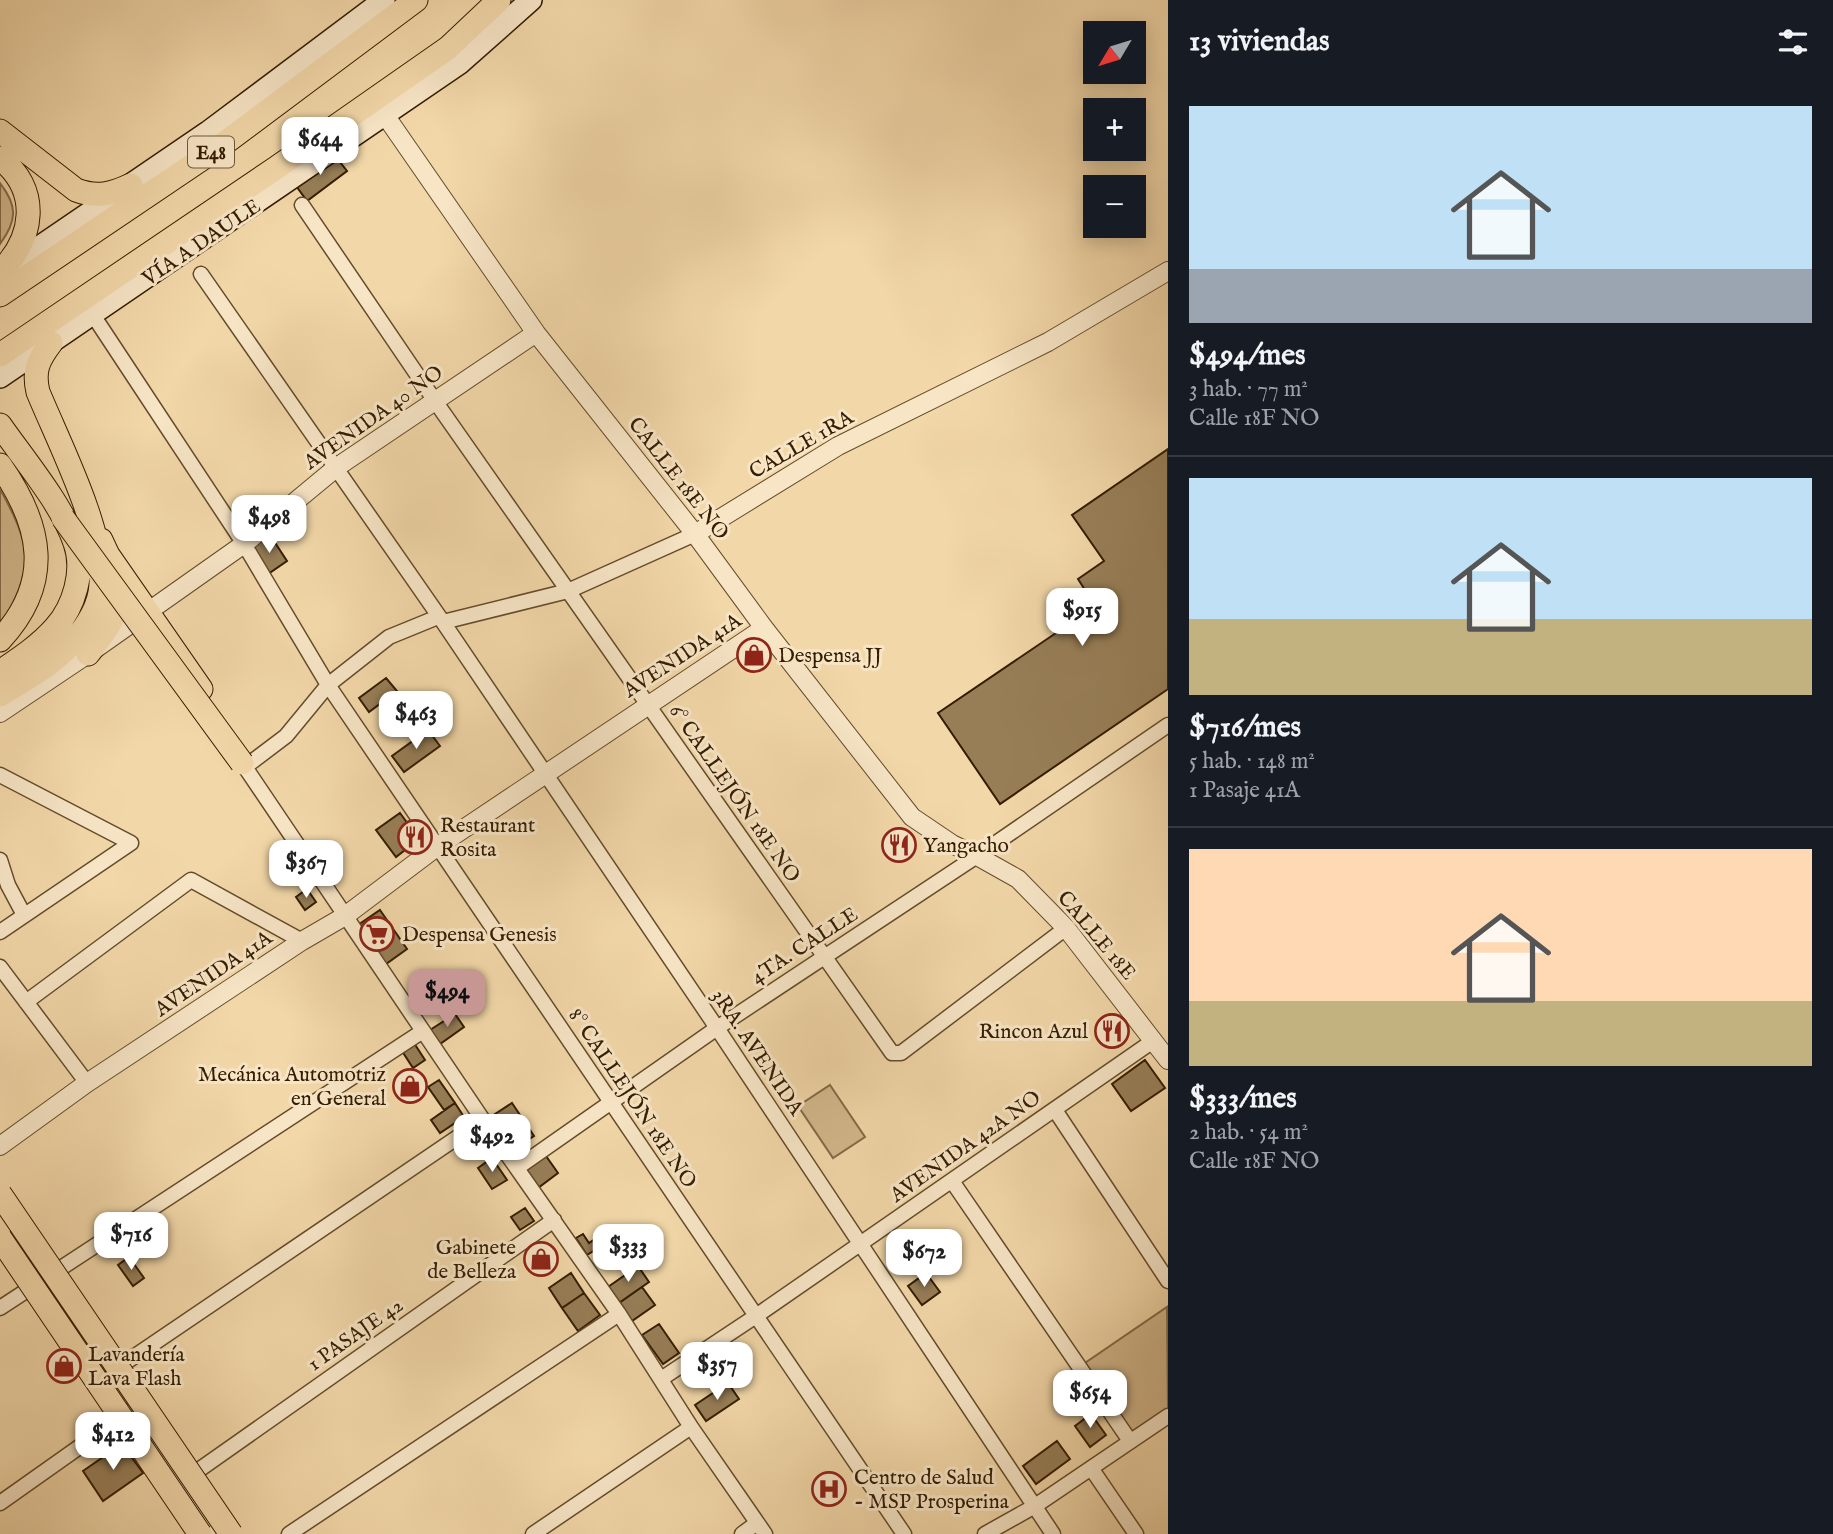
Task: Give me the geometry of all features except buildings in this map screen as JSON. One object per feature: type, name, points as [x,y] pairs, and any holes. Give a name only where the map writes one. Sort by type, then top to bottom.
[{"type":"main road","name":"E48","points":[[0,273],[208,132],[384,0]]},
{"type":"main road","name":"E48","points":[[0,295],[218,148],[416,0]]},
{"type":"main road","name":"VÍA A DAULE","points":[[0,377],[267,197],[448,48],[499,0]]},
{"type":"main road","name":"VÍA A DAULE","points":[[0,355],[379,106],[460,63],[531,0]]},
{"type":"main road","points":[[0,131],[76,190],[98,196],[131,185]]},
{"type":"main road","points":[[0,158],[23,186],[28,204],[26,234],[12,261],[0,273]]},
{"type":"main road","points":[[51,343],[40,357],[34,377],[38,392],[108,555],[119,589],[119,603],[107,630],[88,654]]},
{"type":"main road","points":[[0,425],[63,518],[243,765]]},
{"type":"main road","points":[[0,465],[28,513],[37,552],[28,600],[0,640]]},
{"type":"main road","points":[[0,695],[35,673],[68,647],[91,618],[101,587],[97,545],[84,503]]},
{"type":"main road","points":[[0,672],[37,646],[68,610],[76,590],[79,566],[76,544],[63,518]]},
{"type":"main road","points":[[108,555],[228,726],[243,765]]},
{"type":"main road","points":[[0,1194],[231,1534]]},
{"type":"main road","points":[[0,1238],[200,1534]]},
{"type":"street","name":"CALLE 18E NO","points":[[379,106],[537,333],[912,817],[951,844],[977,856]]},
{"type":"street","name":"6° CALLEJÓN 18E NO","points":[[302,205],[435,401],[892,1053],[901,1053],[1066,928]]},
{"type":"street","name":"CALLE 1RA","points":[[243,765],[286,736],[328,684],[388,637],[438,620],[568,591],[695,534],[838,446],[1048,342],[1168,271]]},
{"type":"street","name":"3RA. AVENIDA","points":[[201,274],[337,467],[438,620],[717,1028],[1053,1534]]},
{"type":"street","name":"8° CALLEJÓN 18E NO","points":[[93,315],[244,544],[328,684],[904,1534]]},
{"type":"street","name":"AVENIDA 40 NO","points":[[0,713],[244,544],[337,467],[537,333]]},
{"type":"street","name":"AVENIDA 41A","points":[[0,1146],[87,1083],[302,941],[345,916],[438,846],[764,628]]},
{"type":"street","name":"4TA. CALLE","points":[[517,1168],[717,1028],[977,856],[1168,725]]},
{"type":"street","points":[[243,765],[483,1120],[619,1314],[691,1427],[761,1529],[742,1534]]},
{"type":"street","points":[[0,775],[131,843],[0,932]]},
{"type":"street","name":"CALLE 18E","points":[[977,856],[1018,878],[1066,928],[1168,1060]]},
{"type":"street","points":[[0,860],[8,885],[24,915]]},
{"type":"street","points":[[26,1002],[191,880],[302,941]]},
{"type":"street","points":[[0,967],[87,1083]]},
{"type":"street","points":[[0,1308],[424,1031]]},
{"type":"street","name":"AVENIDA 42A NO","points":[[661,1379],[860,1245],[1153,1041]]},
{"type":"street","points":[[1055,1110],[1168,1281]]},
{"type":"street","points":[[109,1374],[483,1120]]},
{"type":"street","points":[[952,1181],[1130,1441]]},
{"type":"street","points":[[0,1213],[215,1534]]},
{"type":"street","name":"1 PASAJE 42","points":[[181,1482],[554,1220]]},
{"type":"street","points":[[289,1534],[619,1314]]},
{"type":"street","points":[[0,1503],[133,1409]]},
{"type":"street","points":[[985,1534],[1035,1506],[1168,1416]]},
{"type":"street","points":[[533,1534],[691,1427]]},
{"type":"street","points":[[1091,1468],[1136,1534]]},
{"type":"shaded area","points":[[0,183],[10,199],[13,214],[10,228],[0,244]]},
{"type":"shaded area","points":[[0,489],[18,527],[25,558],[19,588],[0,626]]},
{"type":"shaded area","points":[[830,1085],[865,1137],[833,1158],[798,1106]]},
{"type":"shaded area","points":[[1167,1307],[1168,1411],[1131,1436],[1082,1365]]},
{"type":"place","name":"Despensa JJ","points":[[754,655]]},
{"type":"place","name":"Restaurant Rosita","points":[[415,837]]},
{"type":"place","name":"Yangacho","points":[[899,845]]},
{"type":"place","name":"Despensa Genesis","points":[[377,934]]},
{"type":"place","name":"Rincon Azul","points":[[1112,1031]]},
{"type":"place","name":"Mecánica Automotriz en General","points":[[410,1086]]},
{"type":"place","name":"Gabinete de Belleza","points":[[541,1259]]},
{"type":"place","name":"Lavandería Lava Flash","points":[[64,1366]]},
{"type":"place","name":"Centro de Salud - MSP Prosperina","points":[[829,1489]]}]
